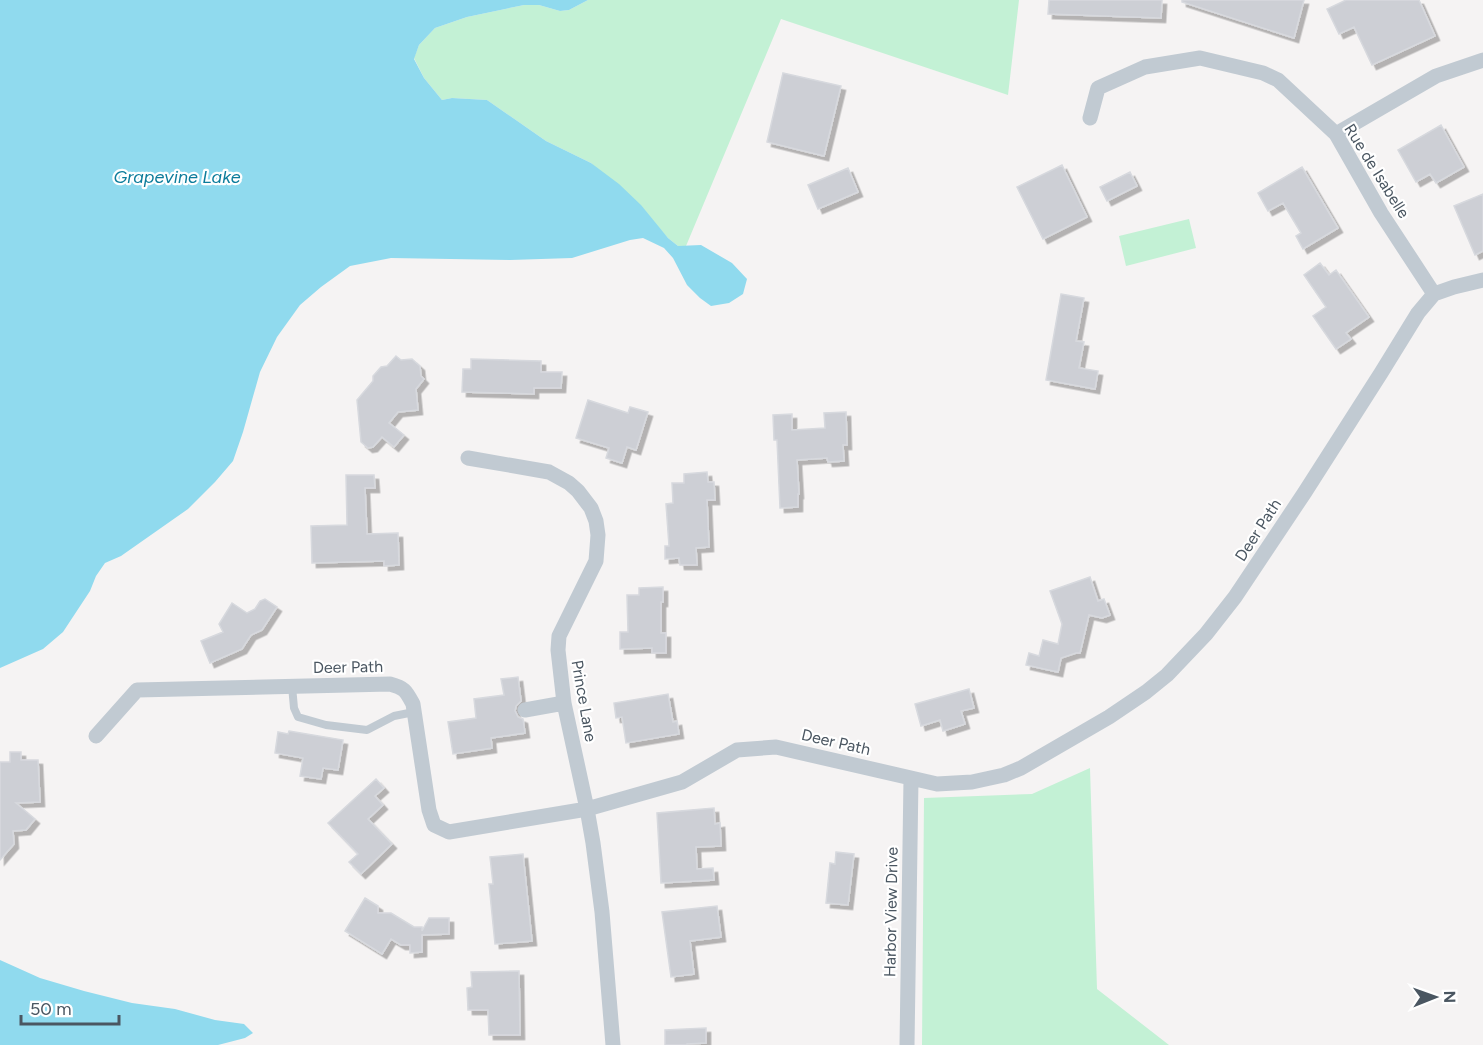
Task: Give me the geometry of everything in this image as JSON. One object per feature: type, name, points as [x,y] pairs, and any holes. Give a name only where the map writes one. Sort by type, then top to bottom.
[{"type":"street","name":"Rue de Isabelle","points":[[1090,118],[1098,88],[1145,66],[1200,58],[1263,73],[1278,80],[1336,134],[1381,213],[1434,294]]},
{"type":"street","points":[[1336,134],[1436,76],[1483,60]]},
{"type":"street","points":[[1434,294],[1483,280]]},
{"type":"street","name":"Deer Path","points":[[96,736],[137,690],[390,684],[406,691],[413,704],[429,810],[434,825],[448,832],[587,809],[682,782],[737,750],[776,747],[937,784],[972,782],[1004,775],[1021,768],[1109,717],[1146,692],[1167,675],[1206,634],[1235,597],[1327,459],[1418,314],[1434,294]]},
{"type":"street","name":"Prince Lane","points":[[468,459],[549,472],[569,483],[592,509],[598,535],[596,561],[559,636],[558,650],[564,703],[587,809],[602,912],[613,1045]]},
{"type":"street","points":[[525,710],[564,703]]},
{"type":"street","name":"Harbor View Drive","points":[[907,1045],[911,779]]},
{"type":"lane","points":[[292,686],[294,708],[298,717],[326,725],[367,730],[394,716],[414,712]]},
{"type":"green space","points":[[588,0],[1019,0],[1008,95],[781,19],[686,246],[678,246],[591,163],[546,141],[487,100],[452,98],[442,100],[424,78],[414,58],[419,45],[435,28],[467,17],[524,5],[539,5],[560,11],[569,10]]},
{"type":"green space","points":[[1189,219],[1196,248],[1126,266],[1119,236]]},
{"type":"green space","points":[[1090,768],[1097,989],[1169,1045],[922,1045],[924,798],[1032,794]]},
{"type":"water","name":"Grapevine Lake","points":[[0,0],[588,0],[569,10],[560,11],[539,5],[524,5],[467,17],[435,28],[419,45],[414,59],[424,78],[442,100],[452,98],[487,100],[546,141],[591,163],[619,184],[678,246],[701,245],[732,263],[747,279],[743,294],[729,303],[711,306],[687,285],[673,258],[664,248],[643,238],[572,258],[510,260],[391,258],[350,266],[300,305],[277,337],[260,372],[233,461],[215,482],[188,509],[121,556],[105,563],[63,632],[43,649],[0,668]]},
{"type":"water","points":[[0,960],[40,978],[84,991],[132,1003],[175,1009],[215,1020],[244,1024],[253,1033],[245,1038],[218,1045],[0,1045]]},
{"type":"building","points":[[1049,0],[1162,0],[1161,18],[1048,14]]},
{"type":"building","points":[[1182,0],[1304,0],[1294,38],[1182,2]]},
{"type":"building","points":[[1346,0],[1419,0],[1435,36],[1372,65],[1354,27],[1339,34],[1327,9]]},
{"type":"building","points":[[783,73],[841,86],[824,156],[767,142]]},
{"type":"building","points":[[1441,125],[1464,167],[1436,183],[1430,174],[1416,182],[1398,150]]},
{"type":"building","points":[[1062,165],[1087,217],[1043,239],[1017,187]]},
{"type":"building","points":[[1302,167],[1338,228],[1303,249],[1296,236],[1301,233],[1283,203],[1268,211],[1258,193]]},
{"type":"building","points":[[848,168],[858,192],[818,209],[808,185]]},
{"type":"building","points":[[1130,172],[1137,186],[1107,201],[1100,187]]},
{"type":"building","points":[[1483,194],[1483,251],[1475,255],[1454,206]]},
{"type":"building","points":[[1320,263],[1329,275],[1336,270],[1369,317],[1346,333],[1351,339],[1336,349],[1313,316],[1326,307],[1304,275]]},
{"type":"building","points":[[1061,294],[1084,298],[1076,341],[1084,342],[1079,368],[1098,371],[1095,389],[1046,380]]},
{"type":"building","points":[[396,356],[401,360],[412,359],[420,366],[421,376],[424,379],[416,389],[418,410],[398,412],[389,423],[404,435],[394,447],[382,437],[373,447],[368,448],[361,442],[357,400],[373,381],[373,376]]},
{"type":"building","points":[[471,359],[541,361],[541,372],[562,372],[561,388],[534,388],[534,394],[462,392],[463,369],[471,369]]},
{"type":"building","points":[[588,400],[628,413],[630,407],[648,412],[636,450],[627,447],[622,463],[606,458],[609,448],[576,438]]},
{"type":"building","points":[[846,412],[847,445],[843,445],[844,461],[828,462],[827,458],[797,460],[798,507],[780,508],[777,440],[774,440],[773,415],[792,414],[792,430],[825,428],[824,413]]},
{"type":"building","points":[[707,472],[708,482],[714,482],[715,500],[707,500],[709,547],[696,548],[697,565],[680,565],[679,558],[665,559],[665,546],[669,546],[666,504],[673,503],[672,483],[684,483],[684,474]]},
{"type":"building","points":[[346,475],[374,475],[375,488],[365,488],[367,534],[398,533],[399,565],[384,566],[384,561],[312,563],[311,526],[347,525]]},
{"type":"building","points":[[1090,577],[1098,601],[1104,599],[1110,615],[1102,618],[1089,615],[1080,653],[1061,658],[1058,672],[1026,665],[1029,653],[1039,656],[1043,640],[1058,644],[1062,624],[1050,591]]},
{"type":"building","points":[[663,587],[661,633],[666,633],[666,653],[652,653],[652,648],[620,649],[620,632],[628,632],[627,595],[639,595],[639,588]]},
{"type":"building","points":[[265,599],[277,607],[262,630],[251,635],[242,649],[210,663],[201,641],[223,632],[219,624],[232,603],[247,613]]},
{"type":"building","points":[[518,677],[521,701],[515,711],[518,717],[523,719],[525,733],[491,738],[492,748],[453,754],[448,722],[476,718],[474,699],[504,695],[501,679]]},
{"type":"building","points":[[969,689],[974,708],[961,711],[965,724],[943,731],[940,720],[921,726],[915,704]]},
{"type":"building","points":[[668,694],[673,722],[677,721],[679,734],[626,743],[622,717],[616,718],[614,703]]},
{"type":"building","points":[[289,731],[343,740],[338,770],[323,768],[321,779],[300,776],[303,758],[275,753],[278,732],[288,734]]},
{"type":"building","points":[[10,752],[21,752],[21,760],[38,760],[40,802],[16,803],[35,819],[26,830],[13,831],[14,844],[0,860],[0,762],[10,762]]},
{"type":"building","points":[[376,779],[384,788],[375,796],[383,805],[368,819],[392,844],[361,874],[349,862],[358,854],[328,823]]},
{"type":"building","points":[[714,808],[715,824],[720,823],[721,846],[696,847],[697,869],[713,868],[714,880],[661,883],[657,813]]},
{"type":"building","points":[[836,852],[854,854],[848,905],[826,903],[830,863],[835,864]]},
{"type":"building","points":[[523,854],[532,941],[495,944],[489,884],[493,884],[490,857]]},
{"type":"building","points":[[365,898],[378,906],[378,913],[391,913],[414,927],[422,927],[422,931],[429,918],[449,918],[449,934],[422,935],[422,952],[410,953],[410,945],[401,945],[391,939],[382,954],[345,931]]},
{"type":"building","points":[[717,906],[721,937],[690,941],[694,974],[671,977],[662,912]]},
{"type":"building","points":[[519,971],[520,1035],[489,1035],[488,1010],[468,1010],[467,988],[472,987],[471,972]]},
{"type":"building","points":[[706,1028],[706,1043],[665,1045],[665,1030]]}]
